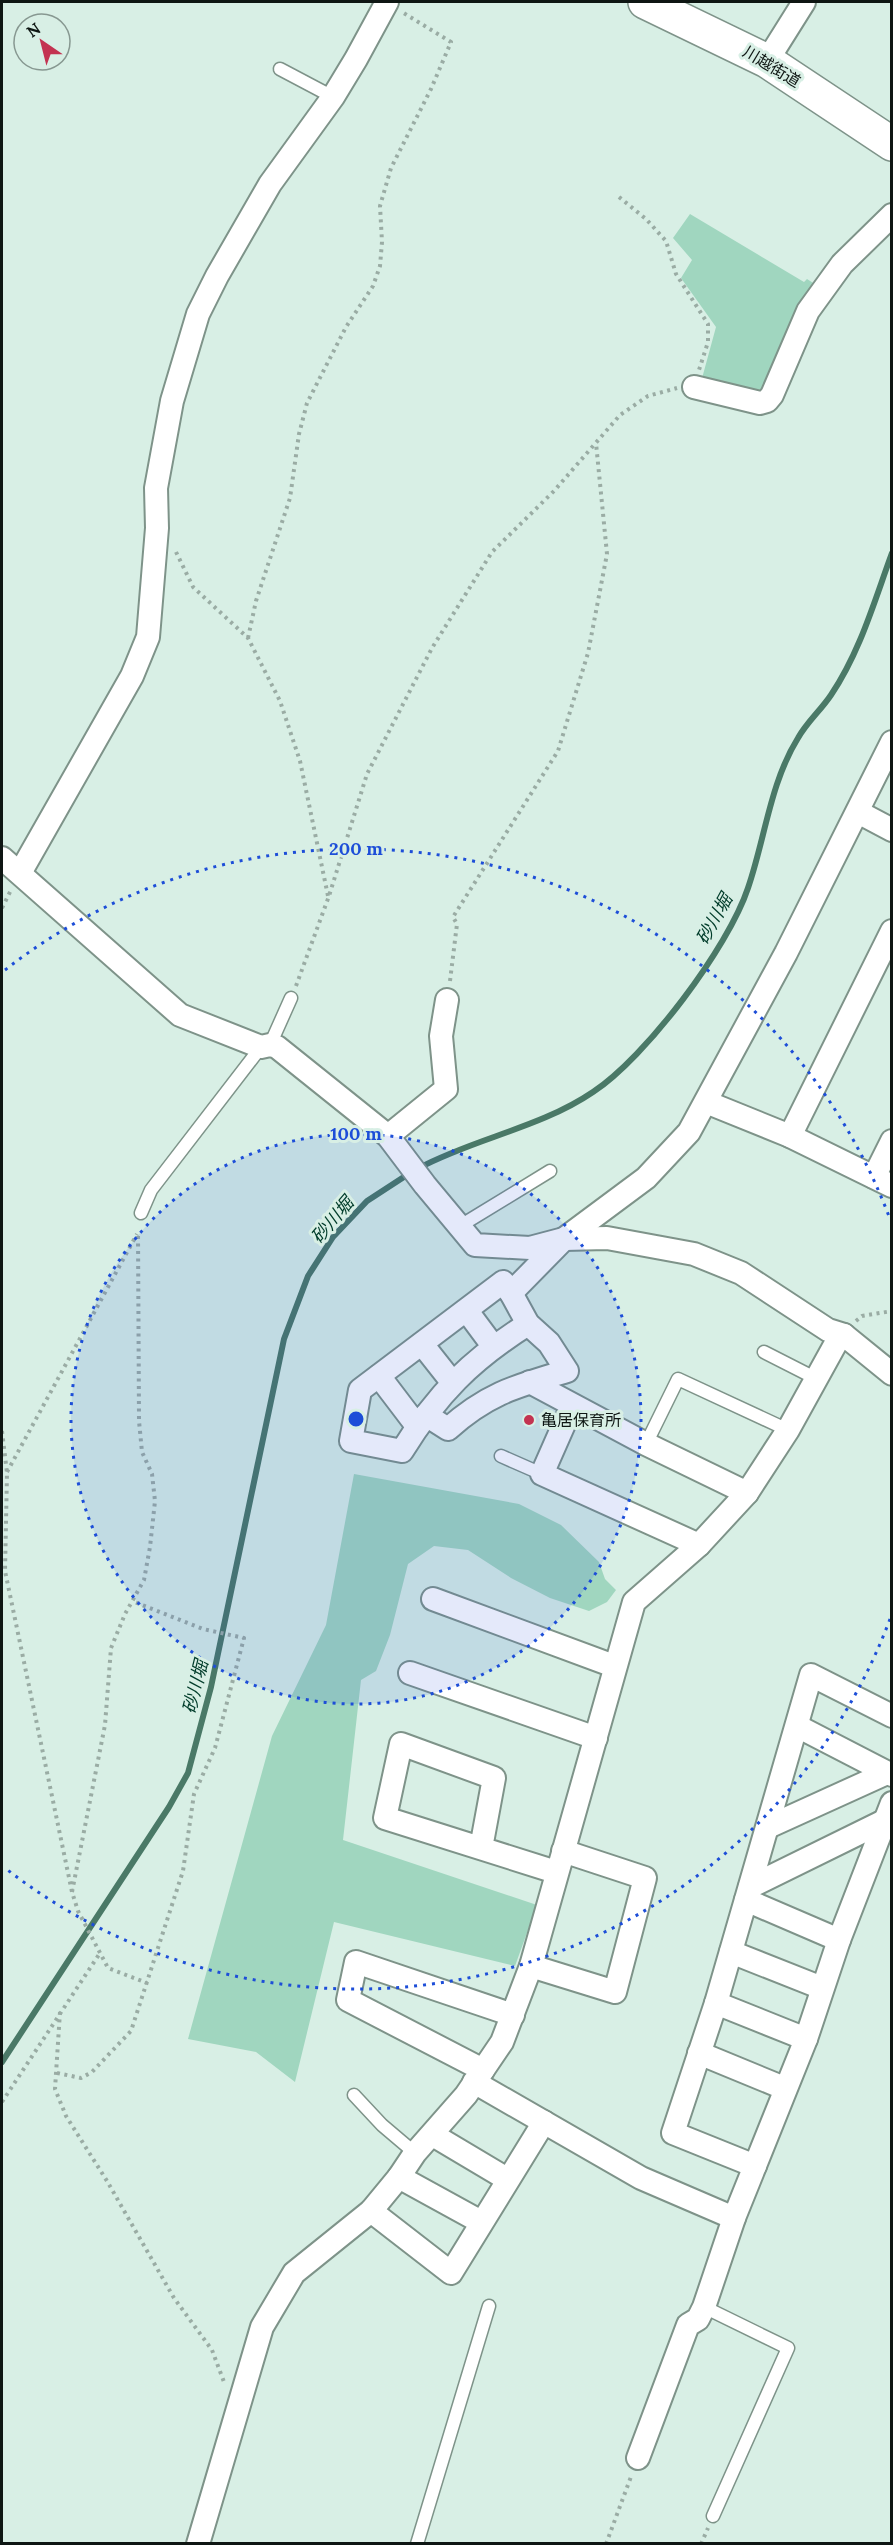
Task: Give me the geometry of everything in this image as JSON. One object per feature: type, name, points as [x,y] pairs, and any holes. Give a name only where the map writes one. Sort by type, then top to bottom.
[{"type":"highway","name":"川越街道","points":[[645,2],[767,61],[891,143]]},
{"type":"street","points":[[20,873],[136,667],[148,637],[157,528],[156,488],[172,401],[198,315],[217,276],[270,184],[333,97],[386,2]]},
{"type":"street","points":[[767,61],[804,2]]},
{"type":"street","points":[[694,387],[760,403],[767,401],[772,395],[808,311],[842,264],[891,214]]},
{"type":"street","points":[[511,1293],[564,1239],[646,1178],[689,1132],[786,953],[891,742]]},
{"type":"street","points":[[858,812],[891,830]]},
{"type":"street","points":[[2,858],[180,1015],[265,1046],[277,1047],[306,1069],[394,1144],[424,1185],[475,1245],[530,1248],[564,1239],[607,1238],[694,1254],[741,1273],[828,1330],[844,1335],[891,1374]]},
{"type":"street","points":[[790,1136],[882,972],[891,931]]},
{"type":"street","points":[[394,1144],[446,1089],[441,1036],[447,1000]]},
{"type":"street","points":[[706,1102],[790,1136],[883,1181],[891,1141]]},
{"type":"street","points":[[379,1376],[422,1420],[448,1429],[483,1401],[511,1387],[567,1371],[549,1343],[528,1324],[503,1282],[360,1390],[351,1441],[402,1451],[422,1420],[452,1382],[493,1346],[528,1324]]},
{"type":"street","points":[[467,1311],[493,1346]]},
{"type":"street","points":[[198,2544],[262,2327],[289,2281],[294,2273],[371,2211],[415,2153],[433,2135],[502,2042],[531,1966],[596,1738],[614,1666],[634,1602],[699,1545],[747,1493],[788,1430],[836,1343],[844,1335]]},
{"type":"street","points":[[422,1344],[452,1382]]},
{"type":"street","points":[[530,1382],[646,1444],[747,1493]]},
{"type":"street","points":[[572,1406],[542,1474],[699,1545]]},
{"type":"street","points":[[433,1599],[614,1666]]},
{"type":"street","points":[[410,1673],[596,1738]]},
{"type":"street","points":[[755,2166],[674,2133],[716,2003],[812,1675],[891,1716]]},
{"type":"street","points":[[796,1726],[889,1774]]},
{"type":"street","points":[[481,1848],[494,1778],[401,1744],[385,1818],[481,1848],[645,1878],[615,1992],[531,1966]]},
{"type":"street","points":[[768,1827],[889,1774]]},
{"type":"street","points":[[748,1893],[888,1812]]},
{"type":"street","points":[[638,2458],[688,2325],[698,2319],[704,2307],[734,2218],[784,2088],[806,2039],[839,1940],[888,1812]]},
{"type":"street","points":[[748,1893],[839,1940]]},
{"type":"street","points":[[731,1952],[822,1988]]},
{"type":"street","points":[[513,2015],[356,1962],[348,2000],[478,2076],[544,2122],[641,2178],[734,2218]]},
{"type":"street","points":[[716,2003],[806,2039]]},
{"type":"street","points":[[699,2053],[784,2088]]},
{"type":"street","points":[[371,2211],[451,2273],[544,2122]]},
{"type":"street","points":[[433,2135],[507,2179]]},
{"type":"street","points":[[399,2177],[481,2222]]},
{"type":"lane","points":[[280,69],[333,97]]},
{"type":"lane","points":[[141,1213],[151,1190],[265,1046],[291,998]]},
{"type":"lane","points":[[460,1226],[550,1171]]},
{"type":"lane","points":[[764,1352],[817,1379]]},
{"type":"lane","points":[[646,1444],[678,1379],[788,1430]]},
{"type":"lane","points":[[501,1455],[542,1474]]},
{"type":"lane","points":[[354,2095],[382,2125],[415,2153]]},
{"type":"lane","points":[[417,2544],[489,2306]]},
{"type":"lane","points":[[704,2307],[788,2348],[713,2516]]},
{"type":"path","points":[[248,638],[256,602],[290,498],[299,434],[307,403],[346,327],[373,286],[380,266],[382,242],[380,206],[391,168],[451,42],[386,2]]},
{"type":"path","points":[[291,998],[329,896],[367,774],[432,648],[492,552],[554,491],[620,415],[648,396],[674,389],[694,387],[708,342],[708,324],[676,274],[666,242],[646,219],[619,197]]},
{"type":"path","points":[[447,1000],[457,924],[453,916],[558,751],[588,653],[607,554],[596,443]]},
{"type":"path","points":[[157,528],[174,549],[193,587],[248,638],[280,701],[300,760],[329,896]]},
{"type":"path","points":[[72,1892],[105,1725],[111,1648],[144,1580],[155,1501],[152,1474],[142,1452],[140,1421],[138,1232],[141,1213]]},
{"type":"path","points":[[7,1473],[138,1232]]},
{"type":"path","points":[[844,1335],[851,1324],[862,1316],[891,1311]]},
{"type":"path","points":[[2,1431],[7,1473],[5,1571],[72,1892],[78,1911],[108,1968],[147,1983]]},
{"type":"path","points":[[2,1579],[5,1571]]},
{"type":"path","points":[[57,2073],[81,2078],[92,2072],[131,2031],[183,1871],[194,1794],[215,1748],[244,1638],[203,1629],[132,1601]]},
{"type":"path","points":[[2,2102],[100,1953]]},
{"type":"path","points":[[60,2012],[55,2088],[66,2116],[107,2181],[174,2298],[212,2350],[225,2385],[240,2404]]},
{"type":"path","points":[[606,2544],[638,2458]]},
{"type":"green space","points":[[690,214],[804,282],[807,279],[821,288],[759,396],[701,382],[716,327],[681,278],[692,260],[673,238]]},
{"type":"green space","points":[[354,1474],[519,1504],[561,1525],[599,1562],[605,1579],[616,1590],[607,1602],[589,1611],[550,1598],[511,1578],[468,1550],[434,1546],[408,1564],[390,1635],[376,1671],[361,1680],[343,1840],[537,1905],[515,1966],[334,1922],[295,2082],[256,2052],[188,2039],[272,1736],[326,1625]]},
{"type":"waterway","name":"砂川堀","points":[[419,1168],[551,1115],[593,1092],[637,1054],[683,999],[704,970],[738,913],[754,869],[774,792],[789,755],[802,732],[831,695],[850,662],[866,626],[892,553]]},
{"type":"waterway","name":"砂川堀","points":[[2,2062],[169,1807],[188,1773],[211,1687],[284,1339],[308,1276],[333,1237],[367,1201],[410,1173]]},
{"type":"place","name":"亀居保育所","points":[[529,1420]]}]
